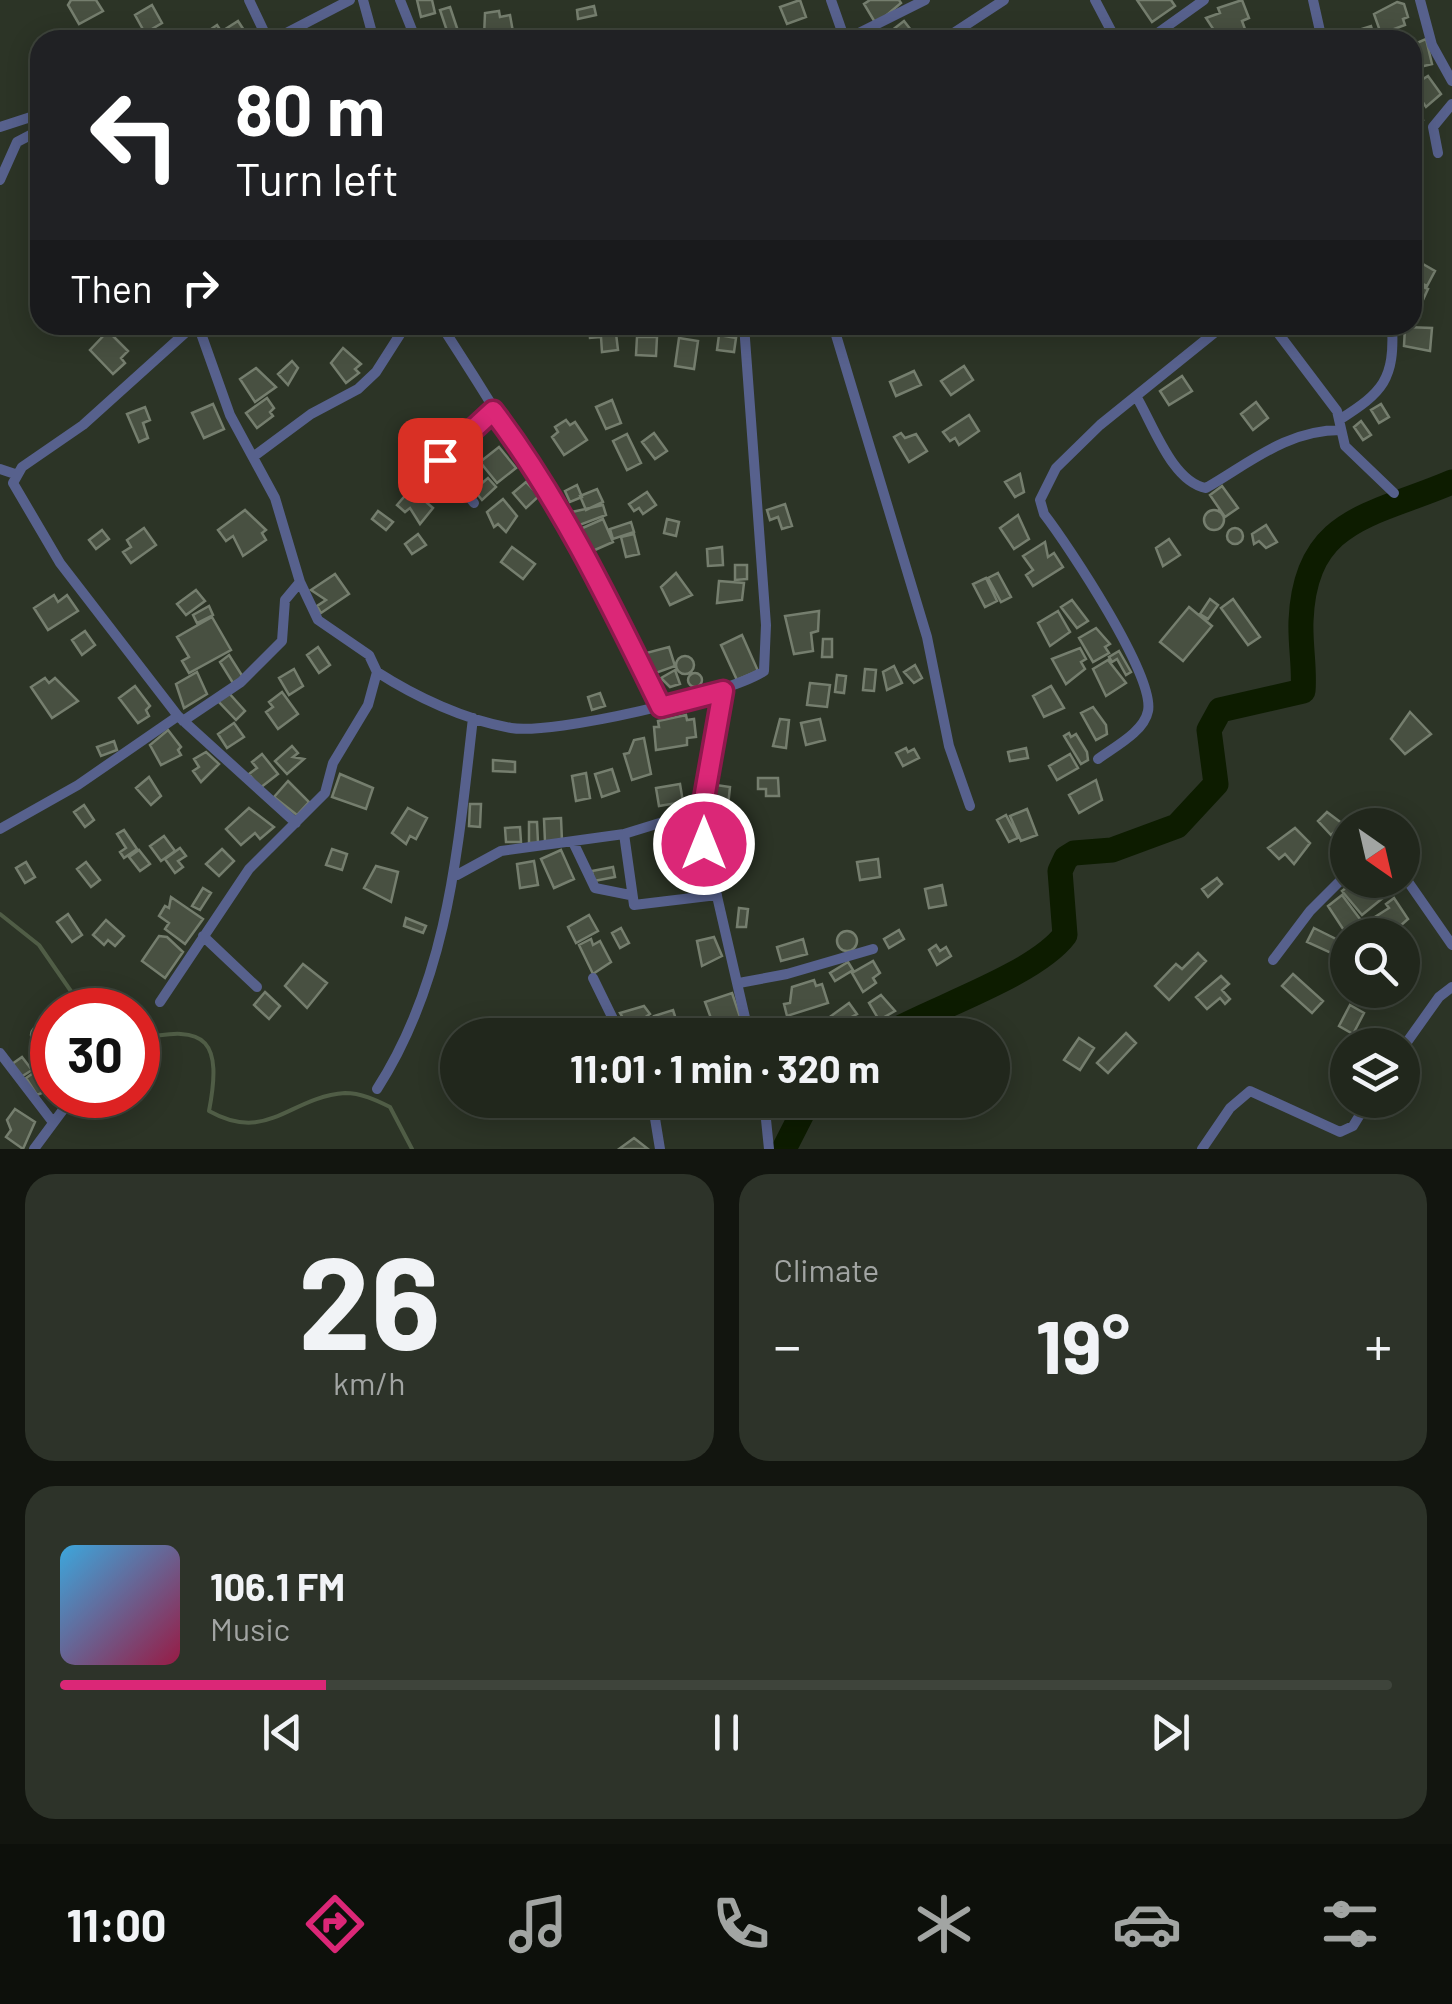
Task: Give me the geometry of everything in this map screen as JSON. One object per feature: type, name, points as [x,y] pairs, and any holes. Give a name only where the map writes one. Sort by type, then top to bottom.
[{"type":"street","points":[[249,0],[265,30]]},
{"type":"street","points":[[290,30],[350,0]]},
{"type":"street","points":[[363,0],[371,30]]},
{"type":"street","points":[[400,0],[412,30]]},
{"type":"street","points":[[831,0],[842,30]]},
{"type":"street","points":[[865,30],[926,0]]},
{"type":"street","points":[[958,30],[1004,0]]},
{"type":"street","points":[[1095,0],[1111,30]]},
{"type":"street","points":[[1164,30],[1204,0]]},
{"type":"street","points":[[1312,0],[1320,30]]},
{"type":"street","points":[[1420,0],[1432,46],[1452,81]]},
{"type":"street","points":[[1438,153],[1433,127],[1452,104]]},
{"type":"street","points":[[0,127],[30,117]]},
{"type":"street","points":[[0,180],[17,142],[30,135]]},
{"type":"street","points":[[185,335],[83,424],[15,474],[13,483],[60,563],[180,719],[217,747],[296,823]]},
{"type":"street","points":[[160,1002],[249,869],[325,793],[333,763],[368,705],[377,672],[369,654],[318,620],[300,582],[281,515],[230,415],[200,335]]},
{"type":"street","points":[[253,458],[311,414],[358,390],[376,372],[400,335]]},
{"type":"street","points":[[447,335],[493,411],[513,436],[661,707]]},
{"type":"street","points":[[377,672],[473,718],[516,729],[661,707],[723,691],[760,674],[768,665],[745,335]]},
{"type":"street","points":[[835,335],[927,637],[948,746],[970,806]]},
{"type":"street","points":[[1098,759],[1142,724],[1148,710],[1146,696],[1123,641],[1044,514],[1040,500],[1056,468],[1212,335]]},
{"type":"street","points":[[1280,335],[1328,398],[1346,446],[1394,494]]},
{"type":"street","points":[[1136,396],[1184,477],[1206,488],[1270,446],[1306,432],[1340,425],[1377,395],[1391,370],[1392,335]]},
{"type":"street","points":[[474,503],[440,460],[493,411]]},
{"type":"street","points":[[0,469],[15,474]]},
{"type":"street","points":[[0,829],[78,786],[241,682],[282,642],[285,600],[300,582]]},
{"type":"street","points":[[723,691],[702,810],[745,1018]]},
{"type":"street","points":[[378,1089],[393,1064],[430,976],[456,875],[473,718]]},
{"type":"street","points":[[456,875],[501,851],[624,834],[702,810]]},
{"type":"street","points":[[624,834],[630,895],[637,905],[717,894]]},
{"type":"street","points":[[573,842],[595,888],[630,895]]},
{"type":"street","points":[[1273,960],[1330,891]]},
{"type":"street","points":[[1420,898],[1452,944]]},
{"type":"street","points":[[202,936],[257,987]]},
{"type":"street","points":[[738,983],[787,974],[873,949]]},
{"type":"street","points":[[593,978],[611,1018]]},
{"type":"street","points":[[1419,1028],[1452,987]]},
{"type":"street","points":[[0,1053],[52,1121]]},
{"type":"street","points":[[1202,1149],[1230,1108],[1250,1091],[1340,1132],[1353,1126],[1358,1118]]},
{"type":"street","points":[[34,1149],[55,1118]]},
{"type":"street","points":[[655,1118],[660,1149]]},
{"type":"street","points":[[766,1118],[769,1149]]},
{"type":"building","points":[[71,0],[96,0],[103,11],[79,24],[68,5]]},
{"type":"building","points":[[417,0],[432,0],[435,13],[421,17]]},
{"type":"building","points":[[800,0],[806,17],[787,24],[780,7]]},
{"type":"building","points":[[870,0],[901,3],[876,24],[864,4]]},
{"type":"building","points":[[1137,0],[1171,0],[1175,6],[1152,22]]},
{"type":"building","points":[[1242,0],[1249,18],[1242,21],[1245,29],[1214,30],[1206,18],[1220,13],[1218,8]]},
{"type":"building","points":[[1397,2],[1404,4],[1408,17],[1403,19],[1405,25],[1380,30],[1374,14]]},
{"type":"building","points":[[152,5],[162,23],[143,30],[135,15]]},
{"type":"building","points":[[594,6],[596,15],[578,19],[577,10]]},
{"type":"building","points":[[450,7],[457,28],[447,30],[440,10]]},
{"type":"building","points":[[499,11],[500,17],[510,15],[513,30],[484,30],[485,13]]},
{"type":"building","points":[[238,21],[244,30],[224,30]]},
{"type":"building","points":[[904,21],[911,30],[892,30]]},
{"type":"building","points":[[1426,39],[1432,64],[1422,66],[1422,41]]},
{"type":"building","points":[[1428,76],[1441,94],[1426,107],[1422,101],[1422,80]]},
{"type":"building","points":[[1422,263],[1435,271],[1427,286],[1422,283]]},
{"type":"building","points":[[1422,328],[1432,328],[1430,351],[1404,346],[1405,335],[1422,335]]},
{"type":"building","points":[[104,335],[112,335],[128,351],[121,358],[125,363],[113,374],[90,350]]},
{"type":"building","points":[[590,335],[616,335],[618,350],[602,352],[601,337]]},
{"type":"building","points":[[719,335],[736,338],[734,352],[717,350]]},
{"type":"building","points":[[637,337],[657,337],[656,356],[636,355]]},
{"type":"building","points":[[679,338],[698,341],[694,369],[675,366]]},
{"type":"building","points":[[343,348],[361,364],[355,369],[359,373],[346,383],[331,363]]},
{"type":"building","points":[[292,361],[298,368],[288,385],[278,374]]},
{"type":"building","points":[[964,366],[973,380],[951,395],[941,381]]},
{"type":"building","points":[[256,368],[276,387],[255,402],[240,379]]},
{"type":"building","points":[[914,371],[921,385],[896,396],[890,382]]},
{"type":"building","points":[[1182,376],[1192,391],[1169,405],[1160,391]]},
{"type":"building","points":[[267,398],[274,408],[270,412],[273,416],[257,428],[246,413]]},
{"type":"building","points":[[612,400],[621,423],[606,429],[596,407]]},
{"type":"building","points":[[1256,402],[1268,418],[1253,430],[1241,414]]},
{"type":"building","points":[[213,404],[224,429],[204,438],[192,413]]},
{"type":"building","points":[[1381,404],[1389,417],[1379,423],[1371,410]]},
{"type":"building","points":[[145,407],[150,420],[143,423],[148,438],[139,442],[127,414]]},
{"type":"building","points":[[969,415],[979,431],[959,445],[955,438],[950,441],[943,432]]},
{"type":"building","points":[[566,420],[570,425],[575,422],[587,440],[564,455],[552,437],[558,432],[555,427]]},
{"type":"building","points":[[1361,421],[1371,435],[1363,440],[1354,427]]},
{"type":"building","points":[[654,433],[667,451],[655,459],[642,442]]},
{"type":"building","points":[[901,433],[905,438],[916,434],[927,451],[909,462],[894,437]]},
{"type":"building","points":[[627,434],[641,463],[627,470],[613,441]]},
{"type":"building","points":[[499,447],[516,468],[497,483],[480,462]]},
{"type":"building","points":[[1020,474],[1024,492],[1015,497],[1005,482]]},
{"type":"building","points":[[488,478],[496,487],[482,500],[474,490]]},
{"type":"building","points":[[526,482],[539,496],[526,508],[513,493]]},
{"type":"building","points":[[577,485],[582,497],[570,502],[565,491]]},
{"type":"building","points":[[1222,486],[1238,508],[1225,517],[1210,495]]},
{"type":"building","points":[[420,489],[430,498],[426,502],[433,508],[420,524],[410,508],[405,512],[397,505],[409,491],[414,495]]},
{"type":"building","points":[[597,489],[603,502],[586,510],[580,496]]},
{"type":"building","points":[[647,492],[656,505],[643,514],[639,508],[634,511],[629,504]]},
{"type":"building","points":[[503,499],[517,516],[506,532],[498,524],[494,527],[487,512]]},
{"type":"building","points":[[785,504],[792,526],[782,529],[778,517],[770,520],[767,510]]},
{"type":"building","points":[[603,505],[606,515],[577,526],[572,512]]},
{"type":"building","points":[[245,510],[266,530],[262,533],[266,540],[243,556],[233,536],[226,541],[218,530]]},
{"type":"building","points":[[1214,510],[1224,520],[1214,530],[1204,520]]},
{"type":"building","points":[[378,511],[393,522],[386,530],[372,519]]},
{"type":"building","points":[[1018,515],[1029,539],[1014,549],[1000,528]]},
{"type":"building","points":[[603,519],[613,542],[588,553],[578,530]]},
{"type":"building","points":[[667,519],[679,522],[676,536],[664,533]]},
{"type":"building","points":[[631,522],[634,532],[613,539],[610,529]]},
{"type":"building","points":[[1266,525],[1277,542],[1266,548],[1259,541],[1254,544],[1252,534]]},
{"type":"building","points":[[144,528],[156,545],[131,563],[123,552],[131,547],[127,540]]},
{"type":"building","points":[[1235,528],[1243,536],[1235,544],[1227,536]]},
{"type":"building","points":[[102,530],[109,539],[96,549],[89,540]]},
{"type":"building","points":[[418,534],[426,545],[412,554],[405,544]]},
{"type":"building","points":[[634,534],[639,554],[626,557],[621,537]]},
{"type":"building","points":[[1169,539],[1180,555],[1163,566],[1156,548]]},
{"type":"building","points":[[1045,542],[1048,557],[1054,553],[1063,567],[1033,586],[1026,575],[1033,570],[1023,556]]},
{"type":"building","points":[[512,547],[535,564],[523,579],[501,562]]},
{"type":"building","points":[[722,547],[723,565],[708,566],[707,549]]},
{"type":"building","points":[[735,565],[747,565],[747,579],[735,580]]},
{"type":"building","points":[[676,573],[692,595],[670,605],[661,587]]},
{"type":"building","points":[[998,573],[1011,597],[1001,602],[988,578]]},
{"type":"building","points":[[335,574],[349,594],[321,613],[317,606],[326,600],[311,590]]},
{"type":"building","points":[[986,578],[997,601],[985,607],[973,584]]},
{"type":"building","points":[[719,581],[744,583],[742,600],[717,603]]},
{"type":"building","points":[[196,590],[205,601],[186,615],[177,604]]},
{"type":"building","points":[[54,595],[58,602],[67,595],[78,611],[48,630],[34,608]]},
{"type":"building","points":[[1210,599],[1218,605],[1208,619],[1200,614]]},
{"type":"building","points":[[1233,599],[1260,637],[1248,645],[1221,608]]},
{"type":"building","points":[[1072,600],[1088,621],[1077,628],[1061,607]]},
{"type":"building","points":[[209,606],[213,615],[197,623],[193,615]]},
{"type":"building","points":[[1189,607],[1212,626],[1183,661],[1160,642]]},
{"type":"building","points":[[819,611],[818,631],[811,633],[813,651],[794,654],[785,616]]},
{"type":"building","points":[[1058,611],[1070,632],[1050,646],[1038,623]]},
{"type":"building","points":[[212,617],[231,650],[189,673],[182,661],[189,657],[177,637]]},
{"type":"building","points":[[1096,628],[1110,644],[1105,647],[1109,653],[1093,662],[1079,638]]},
{"type":"building","points":[[85,631],[95,645],[82,655],[72,640]]},
{"type":"building","points":[[742,635],[758,671],[737,680],[721,645]]},
{"type":"building","points":[[823,639],[832,639],[832,657],[822,657]]},
{"type":"building","points":[[318,647],[330,665],[319,673],[307,655]]},
{"type":"building","points":[[669,647],[675,666],[653,674],[646,653]]},
{"type":"building","points":[[1080,648],[1086,659],[1081,662],[1085,669],[1066,684],[1052,659]]},
{"type":"building","points":[[1119,651],[1131,672],[1126,675],[1117,659],[1112,662],[1109,657]]},
{"type":"building","points":[[229,655],[243,677],[233,683],[220,662]]},
{"type":"building","points":[[685,656],[694,665],[685,674],[676,665]]},
{"type":"building","points":[[1108,660],[1126,683],[1106,696],[1093,669]]},
{"type":"building","points":[[915,665],[922,678],[914,683],[904,672]]},
{"type":"building","points":[[894,666],[902,683],[887,690],[883,672]]},
{"type":"building","points":[[294,669],[303,686],[289,695],[279,678]]},
{"type":"building","points":[[865,669],[876,670],[874,691],[863,690]]},
{"type":"building","points":[[675,670],[680,684],[670,687],[661,678]]},
{"type":"building","points":[[197,672],[207,694],[184,708],[176,684]]},
{"type":"building","points":[[695,673],[702,680],[695,687],[688,680]]},
{"type":"building","points":[[837,675],[846,676],[844,693],[835,692]]},
{"type":"building","points":[[45,678],[49,683],[55,678],[78,701],[52,718],[31,687]]},
{"type":"building","points":[[810,683],[830,685],[827,707],[807,705]]},
{"type":"building","points":[[135,686],[150,706],[146,710],[149,716],[138,723],[119,698]]},
{"type":"building","points":[[1051,686],[1064,708],[1044,717],[1033,696]]},
{"type":"building","points":[[228,692],[245,711],[236,720],[218,701]]},
{"type":"building","points":[[282,692],[298,714],[278,729],[266,712],[273,707],[269,702]]},
{"type":"building","points":[[600,693],[605,706],[592,710],[588,697]]},
{"type":"building","points":[[1093,707],[1106,725],[1107,734],[1096,740],[1081,713]]},
{"type":"building","points":[[1410,712],[1431,734],[1405,754],[1391,739]]},
{"type":"building","points":[[686,715],[687,720],[694,719],[696,737],[687,738],[687,745],[656,750],[654,727],[659,727],[658,721]]},
{"type":"building","points":[[780,719],[789,720],[786,748],[773,746]]},
{"type":"building","points":[[820,719],[825,740],[806,745],[801,723]]},
{"type":"building","points":[[234,723],[244,737],[227,748],[218,734]]},
{"type":"building","points":[[168,730],[181,747],[181,755],[161,765],[150,745]]},
{"type":"building","points":[[1069,733],[1071,737],[1076,734],[1087,752],[1088,760],[1081,764],[1064,736]]},
{"type":"building","points":[[644,738],[651,774],[632,780],[624,754],[629,753],[634,740]]},
{"type":"building","points":[[114,741],[117,750],[101,756],[97,747]]},
{"type":"building","points":[[292,746],[298,753],[293,757],[304,759],[287,774],[275,761]]},
{"type":"building","points":[[906,748],[908,752],[914,749],[919,758],[903,766],[896,753]]},
{"type":"building","points":[[1026,748],[1028,758],[1010,761],[1008,752]]},
{"type":"building","points":[[206,752],[219,764],[201,782],[193,771],[199,767],[194,759]]},
{"type":"building","points":[[262,754],[278,774],[260,788],[249,774],[257,768],[252,762]]},
{"type":"building","points":[[1070,754],[1078,768],[1057,780],[1049,766]]},
{"type":"building","points":[[493,760],[515,762],[515,772],[493,771]]},
{"type":"building","points":[[612,769],[619,791],[602,797],[595,774]]},
{"type":"building","points":[[586,773],[590,798],[576,801],[572,776]]},
{"type":"building","points":[[340,774],[373,788],[366,809],[332,797]]},
{"type":"building","points":[[149,777],[161,796],[151,805],[136,788]]},
{"type":"building","points":[[758,778],[778,778],[779,796],[766,796],[766,789],[758,789]]},
{"type":"building","points":[[1096,780],[1102,800],[1079,813],[1069,795]]},
{"type":"building","points":[[288,781],[309,802],[297,815],[274,797]]},
{"type":"building","points":[[680,784],[683,802],[659,806],[656,788]]},
{"type":"building","points":[[709,784],[730,787],[728,806],[707,803]]},
{"type":"building","points":[[470,804],[481,804],[480,827],[469,826]]},
{"type":"building","points":[[84,805],[94,820],[85,827],[74,812]]},
{"type":"building","points":[[249,808],[274,827],[260,839],[255,833],[241,845],[226,829]]},
{"type":"building","points":[[408,808],[427,818],[416,839],[410,836],[406,844],[392,833]]},
{"type":"building","points":[[1027,809],[1037,835],[1021,841],[1010,816]]},
{"type":"building","points":[[1327,812],[1330,814],[1330,834],[1318,821]]},
{"type":"building","points":[[1006,815],[1018,838],[1009,842],[997,820]]},
{"type":"building","points":[[561,818],[562,841],[545,842],[544,819]]},
{"type":"building","points":[[529,822],[537,822],[538,843],[529,843]]},
{"type":"building","points":[[520,827],[521,842],[506,842],[505,828]]},
{"type":"building","points":[[1295,828],[1310,843],[1294,864],[1285,854],[1279,859],[1268,848]]},
{"type":"building","points":[[124,830],[137,849],[124,858],[120,852],[126,848],[117,834]]},
{"type":"building","points":[[164,836],[175,851],[161,861],[150,846]]},
{"type":"building","points":[[180,848],[186,856],[178,861],[183,867],[175,873],[165,859]]},
{"type":"building","points":[[222,849],[234,861],[219,876],[206,864]]},
{"type":"building","points":[[332,849],[347,854],[342,870],[326,865]]},
{"type":"building","points":[[139,850],[150,864],[140,871],[129,857]]},
{"type":"building","points":[[561,850],[574,879],[554,888],[541,859]]},
{"type":"building","points":[[878,859],[880,877],[860,880],[857,862]]},
{"type":"building","points":[[534,861],[538,885],[520,888],[517,864]]},
{"type":"building","points":[[26,862],[35,877],[25,883],[16,868]]},
{"type":"building","points":[[86,862],[100,880],[91,887],[77,869]]},
{"type":"building","points":[[376,866],[398,872],[391,902],[364,888]]},
{"type":"building","points":[[613,867],[615,877],[594,881],[592,871]]},
{"type":"building","points":[[1217,878],[1222,884],[1208,897],[1202,889]]},
{"type":"building","points":[[942,885],[946,905],[929,908],[925,889]]},
{"type":"building","points":[[203,888],[211,893],[200,910],[192,906]]},
{"type":"building","points":[[171,897],[203,919],[185,944],[165,929],[169,923],[159,916],[165,906],[169,908]]},
{"type":"building","points":[[1344,898],[1359,918],[1336,918],[1328,906]]},
{"type":"building","points":[[1348,898],[1383,898],[1362,915]]},
{"type":"building","points":[[1394,898],[1407,918],[1373,918],[1389,908],[1386,904]]},
{"type":"building","points":[[739,908],[748,909],[746,927],[737,927]]},
{"type":"building","points":[[68,914],[82,935],[72,942],[57,922]]},
{"type":"building","points":[[589,915],[598,931],[576,943],[568,927]]},
{"type":"building","points":[[406,918],[426,926],[423,933],[404,926]]},
{"type":"building","points":[[106,920],[124,936],[115,946],[108,940],[104,945],[93,935]]},
{"type":"building","points":[[621,928],[629,943],[620,948],[612,933]]},
{"type":"building","points":[[1314,928],[1330,936],[1330,953],[1307,942]]},
{"type":"building","points":[[899,930],[904,939],[889,948],[884,939]]},
{"type":"building","points":[[847,931],[857,941],[847,951],[837,941]]},
{"type":"building","points":[[159,936],[167,937],[183,952],[165,978],[142,961]]},
{"type":"building","points":[[714,937],[722,956],[702,966],[697,941]]},
{"type":"building","points":[[591,939],[593,945],[600,941],[611,962],[593,974],[579,945]]},
{"type":"building","points":[[803,939],[807,954],[781,961],[777,947]]},
{"type":"building","points":[[936,945],[940,951],[946,947],[951,956],[937,965],[929,950]]},
{"type":"building","points":[[1198,953],[1206,961],[1169,1000],[1155,986],[1176,964],[1182,969]]},
{"type":"building","points":[[873,961],[880,973],[873,978],[876,983],[863,992],[852,973]]},
{"type":"building","points":[[848,962],[853,970],[835,981],[830,973]]},
{"type":"building","points":[[303,964],[327,983],[307,1008],[285,986]]},
{"type":"building","points":[[1293,974],[1323,1001],[1312,1013],[1282,986]]},
{"type":"building","points":[[1221,976],[1229,984],[1222,990],[1230,999],[1225,1004],[1220,998],[1207,1009],[1196,997]]},
{"type":"building","points":[[814,980],[816,986],[822,984],[828,1003],[787,1016],[784,1004],[790,1003],[792,987]]},
{"type":"building","points":[[265,992],[280,1006],[269,1019],[254,1005]]},
{"type":"building","points":[[732,993],[740,1018],[711,1018],[705,1002]]},
{"type":"building","points":[[881,995],[895,1011],[878,1018],[869,1003]]},
{"type":"building","points":[[849,1003],[857,1014],[850,1018],[831,1016]]},
{"type":"building","points":[[644,1006],[650,1014],[644,1018],[623,1018],[620,1013]]},
{"type":"building","points":[[1348,1008],[1364,1013],[1356,1028],[1339,1026]]},
{"type":"building","points":[[673,1010],[676,1018],[655,1018]]},
{"type":"building","points":[[1126,1033],[1136,1043],[1108,1073],[1097,1063]]},
{"type":"building","points":[[1079,1038],[1094,1048],[1080,1070],[1064,1060]]},
{"type":"building","points":[[22,1057],[30,1071],[21,1077],[12,1064]]},
{"type":"building","points":[[15,1109],[35,1122],[23,1149],[6,1137],[11,1130],[7,1120]]},
{"type":"building","points":[[634,1138],[648,1149],[619,1149]]},
{"type":"waterway","points":[[921,1018],[1031,964],[1065,935],[1060,871],[1066,858],[1074,853],[1112,850],[1177,826],[1216,784],[1209,730],[1220,710],[1303,691],[1301,621],[1305,587],[1315,560],[1330,540],[1348,525],[1371,514],[1452,482]]},
{"type":"waterway","points":[[0,914],[39,945],[69,988]]},
{"type":"waterway","points":[[160,1035],[181,1034],[205,1043],[213,1069],[209,1111],[247,1123],[278,1116],[325,1096],[357,1094],[390,1107],[412,1149]]},
{"type":"waterway","points":[[784,1149],[800,1118]]},
{"type":"route","points":[[440,460],[493,411],[513,436],[575,544],[661,707],[723,691],[702,810],[704,844]]}]
